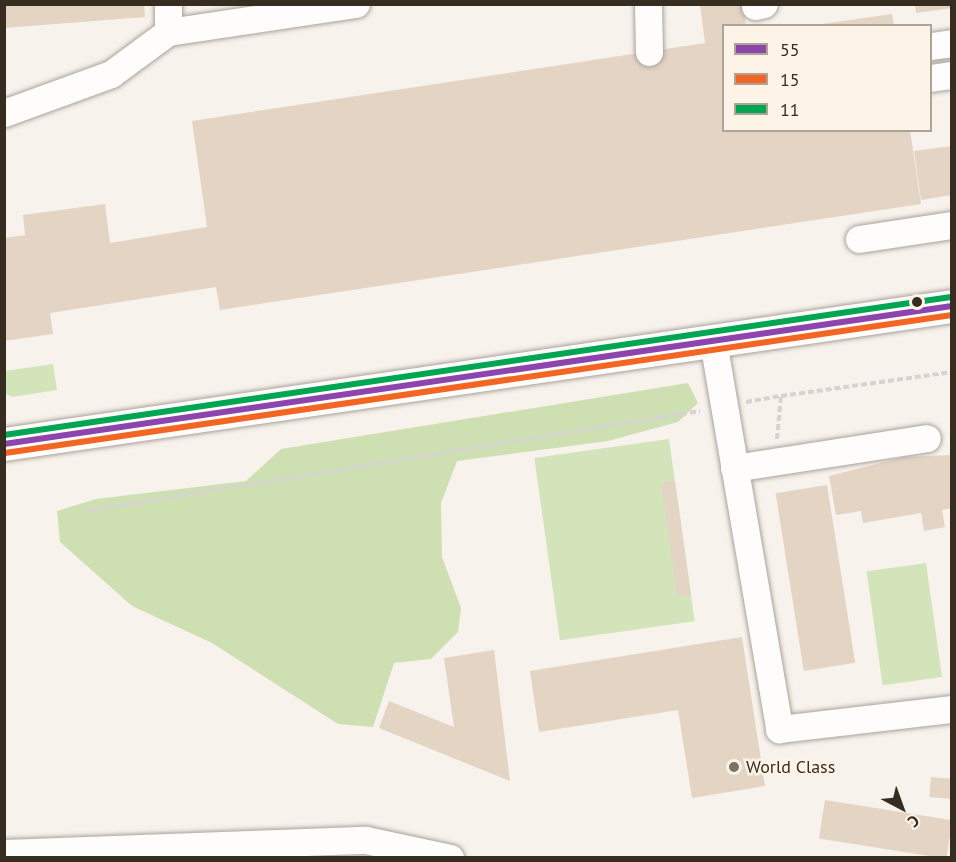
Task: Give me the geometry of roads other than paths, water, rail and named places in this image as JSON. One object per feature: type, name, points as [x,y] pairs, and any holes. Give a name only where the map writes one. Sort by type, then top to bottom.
[{"type":"main road","points":[[4,444],[951,306]]},
{"type":"lane","points":[[168,4],[168,32]]},
{"type":"lane","points":[[4,113],[111,74],[168,32],[356,4]]},
{"type":"lane","points":[[648,4],[649,52]]},
{"type":"lane","points":[[932,46],[951,43]]},
{"type":"lane","points":[[932,78],[951,75]]},
{"type":"lane","points":[[859,239],[951,225]]},
{"type":"lane","points":[[713,341],[779,729],[951,709]]},
{"type":"lane","points":[[734,468],[927,438]]},
{"type":"lane","points":[[4,852],[366,840],[450,858]]},
{"type":"place","name":"World Class","points":[[734,767]]}]
